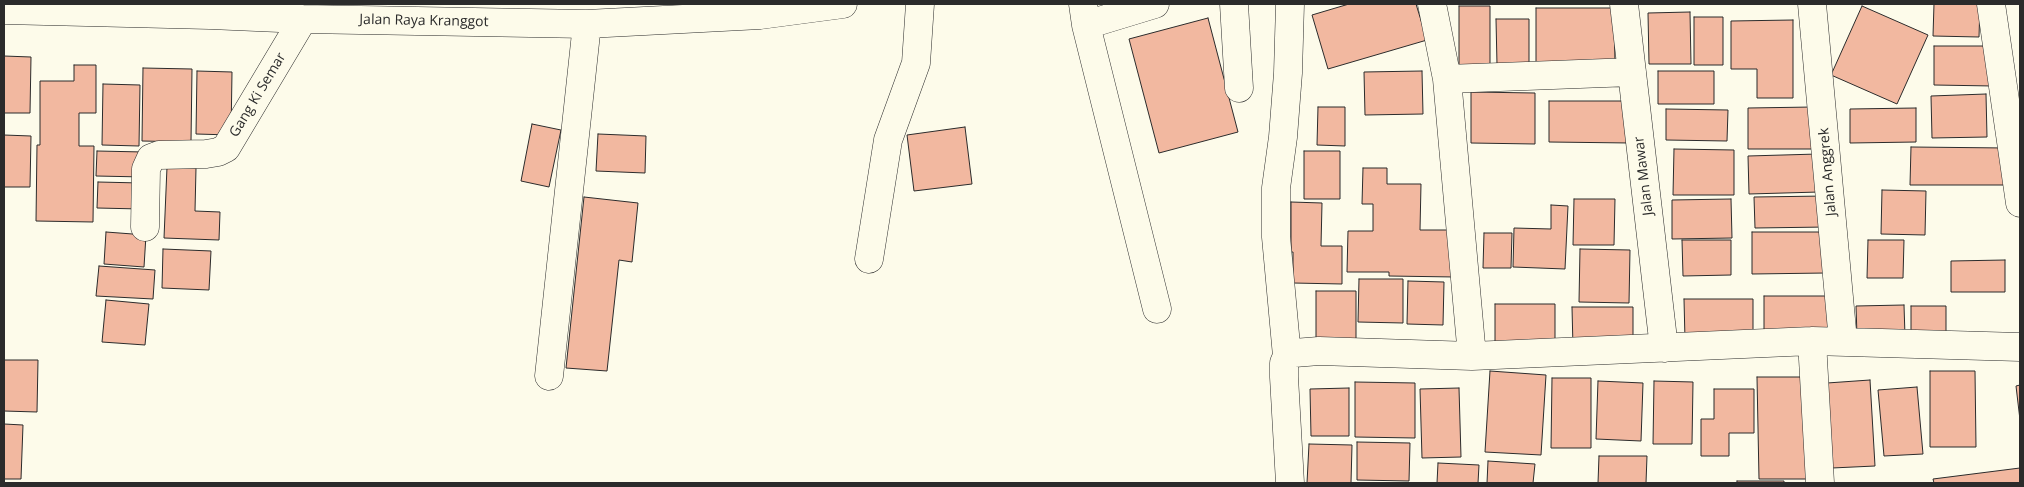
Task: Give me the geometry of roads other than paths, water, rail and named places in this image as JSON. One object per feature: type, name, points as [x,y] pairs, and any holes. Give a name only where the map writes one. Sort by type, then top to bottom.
[{"type":"street","name":"Jalan Raya Kranggot","points":[[4,10],[211,9],[302,19],[586,24],[760,15],[843,4]]},
{"type":"street","points":[[869,259],[888,140],[916,63],[920,4]]},
{"type":"street","points":[[1155,4],[1084,14],[1157,309]]},
{"type":"street","points":[[1234,4],[1239,88]]},
{"type":"street","points":[[1290,4],[1288,74],[1283,137],[1276,188],[1276,237],[1287,356],[1284,363],[1284,377],[1290,483]]},
{"type":"street","points":[[1432,4],[1448,79],[1472,356]]},
{"type":"street","name":"Jalan Mawar","points":[[1624,4],[1664,348]]},
{"type":"street","name":"Jalan Anggrek","points":[[1812,4],[1843,341]]},
{"type":"street","points":[[1991,4],[2020,203]]},
{"type":"street","name":"Gang Ki Semar","points":[[145,227],[146,170],[151,158],[159,155],[206,154],[218,152],[226,148],[302,19]]},
{"type":"street","points":[[549,376],[586,24]]},
{"type":"street","points":[[1448,79],[1632,72]]},
{"type":"street","points":[[1287,356],[1294,353],[1319,351],[1472,356],[1812,341],[2020,347]]},
{"type":"street","points":[[1812,341],[1820,483]]}]
